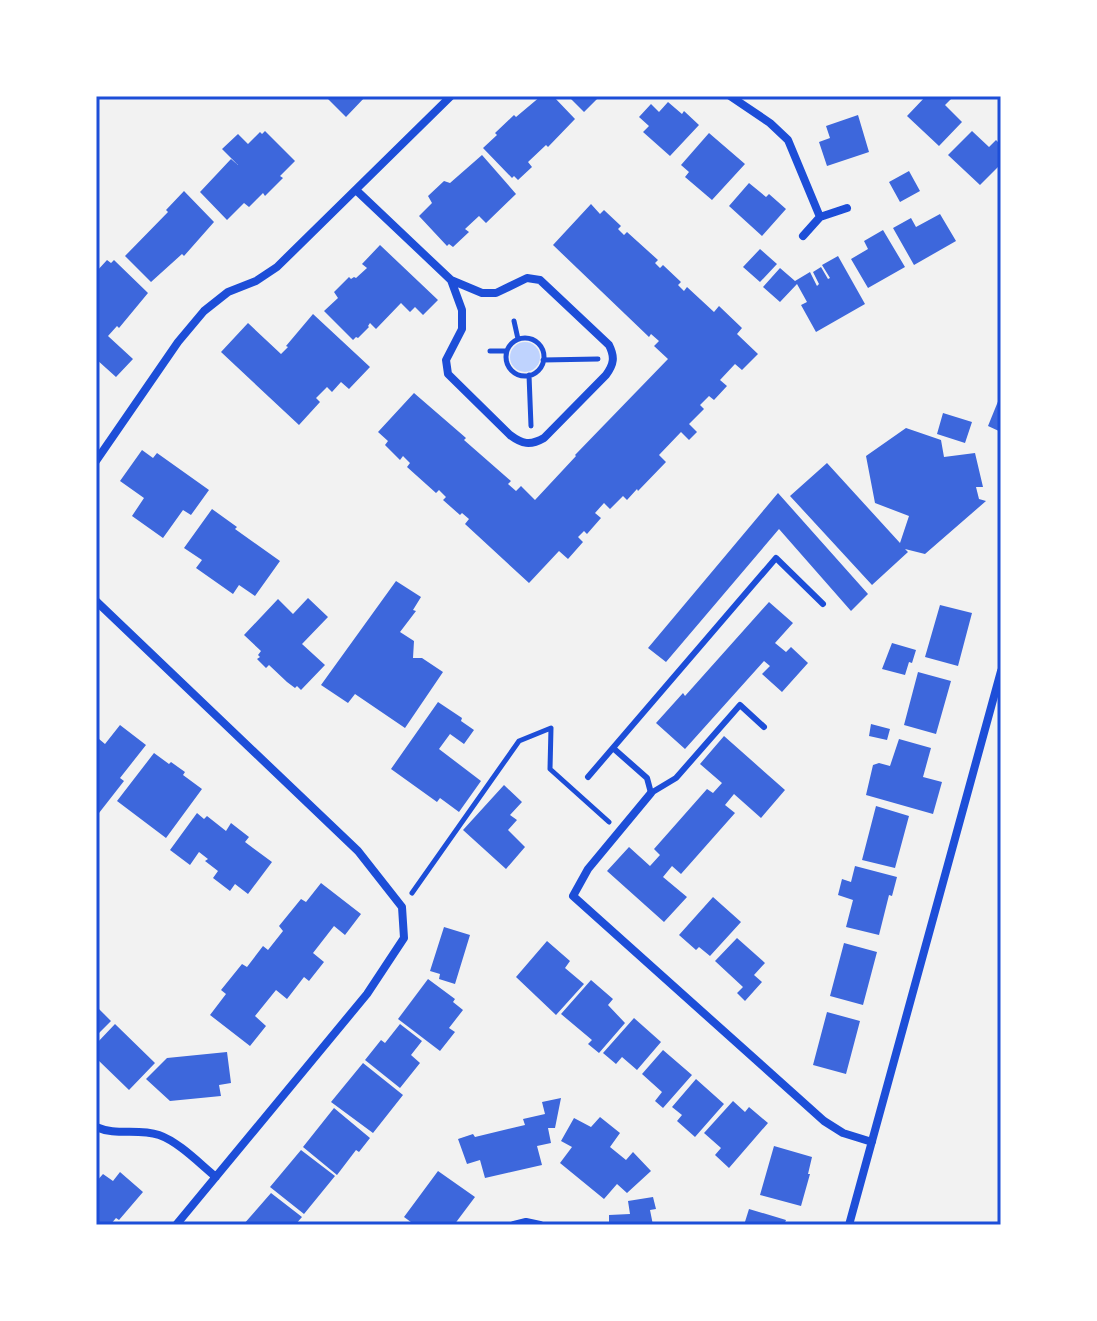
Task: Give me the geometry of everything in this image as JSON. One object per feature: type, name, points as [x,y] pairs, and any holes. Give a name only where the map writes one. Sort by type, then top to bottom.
[{"type":"street","points":[[96,461],[178,342],[204,311],[228,292],[256,281],[277,267],[451,96]]},
{"type":"street","points":[[730,96],[770,123],[788,140],[820,217]]},
{"type":"street","points":[[356,190],[451,280],[482,293],[496,293],[527,278],[540,280],[609,345],[614,358],[606,375],[544,438],[531,444],[520,442],[448,374],[446,360],[462,329],[462,310],[451,280]]},
{"type":"street","points":[[803,236],[820,217],[847,208]]},
{"type":"street","points":[[96,601],[358,851],[402,907],[404,938],[386,968],[176,1225]]},
{"type":"street","points":[[849,1225],[1001,671]]},
{"type":"street","points":[[651,793],[588,869],[573,896],[824,1121],[843,1133],[872,1142]]},
{"type":"street","points":[[96,1127],[106,1131],[158,1135],[171,1141],[216,1177]]},
{"type":"street","points":[[514,1225],[526,1222],[540,1225]]},
{"type":"lane","points":[[588,777],[776,558],[823,604]]},
{"type":"lane","points":[[613,748],[647,778],[651,793],[676,778],[740,705],[764,727]]},
{"type":"path","points":[[514,321],[518,339]]},
{"type":"path","points":[[518,339],[537,342],[543,352],[539,368],[529,375],[512,371],[506,360],[511,343],[518,339]]},
{"type":"path","points":[[490,351],[507,351]]},
{"type":"path","points":[[543,360],[614,358]]},
{"type":"path","points":[[529,375],[531,444]]},
{"type":"path","points":[[402,907],[519,741],[551,728],[550,769],[603,817]]},
{"type":"water","points":[[525,342],[536,346],[540,357],[536,368],[525,372],[514,368],[510,357],[514,346]]},
{"type":"building","points":[[325,96],[366,96],[346,117]]},
{"type":"building","points":[[541,96],[553,96],[575,119],[548,147],[546,145],[528,162],[532,167],[518,180],[514,176],[512,178],[483,148],[514,115],[516,117]]},
{"type":"building","points":[[568,96],[596,96],[598,98],[584,112]]},
{"type":"building","points":[[926,96],[950,96],[952,98],[945,105],[962,122],[939,146],[907,116]]},
{"type":"building","points":[[668,102],[699,125],[670,156],[643,132],[649,126],[639,117],[651,104],[659,112]]},
{"type":"building","points":[[858,115],[869,152],[827,166],[819,142],[830,138],[826,126]]},
{"type":"building","points":[[265,131],[295,161],[265,196],[263,193],[249,207],[244,203],[227,220],[200,192],[231,159],[238,165],[222,149],[238,134],[248,144]]},
{"type":"building","points":[[972,131],[989,147],[996,140],[1001,145],[1001,164],[980,185],[948,155]]},
{"type":"building","points":[[709,133],[745,164],[712,200],[685,177],[689,172],[681,165]]},
{"type":"building","points":[[482,155],[516,194],[486,223],[479,216],[465,229],[469,232],[453,247],[447,246],[419,216],[432,203],[428,196],[444,181],[450,183]]},
{"type":"building","points":[[909,171],[920,191],[900,202],[889,182]]},
{"type":"building","points":[[749,183],[766,197],[769,194],[786,209],[762,236],[729,206]]},
{"type":"building","points":[[184,191],[214,222],[184,256],[182,254],[151,282],[125,256]]},
{"type":"building","points":[[591,204],[600,214],[604,210],[621,226],[618,229],[624,235],[627,232],[658,260],[655,263],[660,268],[663,265],[681,282],[678,285],[684,291],[687,287],[714,312],[719,306],[742,328],[737,334],[758,354],[742,370],[735,364],[720,380],[727,386],[714,400],[709,396],[700,405],[704,409],[689,424],[697,432],[689,440],[681,432],[659,455],[666,462],[638,491],[627,500],[623,496],[610,509],[604,503],[595,513],[601,518],[587,534],[584,531],[578,537],[583,542],[568,559],[559,551],[529,583],[465,524],[469,519],[443,500],[446,497],[439,490],[436,493],[407,467],[410,463],[403,456],[400,460],[385,445],[388,441],[378,432],[414,393],[511,481],[508,484],[516,491],[521,486],[535,500],[668,359],[654,346],[659,341],[651,334],[649,337],[553,245]]},
{"type":"building","points":[[940,214],[956,241],[914,265],[893,228],[911,218],[916,227]]},
{"type":"building","points":[[883,230],[905,267],[868,288],[851,259],[868,249],[864,241]]},
{"type":"building","points":[[380,245],[438,300],[423,315],[415,307],[410,312],[401,303],[376,329],[370,323],[353,340],[324,311],[338,298],[334,292],[349,277],[356,278],[367,268],[362,264]]},
{"type":"building","points":[[760,249],[777,264],[760,282],[743,267]]},
{"type":"building","points":[[838,256],[865,304],[816,332],[801,305],[807,302],[797,284],[780,302],[763,287],[780,268],[795,281],[810,272],[817,286],[819,284],[813,272],[821,267],[830,278],[822,265]]},
{"type":"building","points":[[107,260],[111,263],[114,260],[148,293],[119,328],[117,326],[108,336],[133,359],[116,377],[96,359],[96,272]]},
{"type":"building","points":[[313,314],[370,367],[349,389],[341,382],[332,392],[327,387],[316,398],[320,402],[299,425],[221,352],[248,323],[281,354]]},
{"type":"building","points":[[1001,394],[1001,432],[988,426]]},
{"type":"building","points":[[943,413],[972,422],[965,443],[937,434]]},
{"type":"building","points":[[906,428],[941,440],[944,457],[975,453],[983,487],[976,487],[979,499],[986,501],[925,554],[905,549],[908,552],[872,585],[790,496],[827,463],[900,543],[909,516],[875,503],[866,456]]},
{"type":"building","points":[[142,450],[153,458],[157,453],[209,490],[191,515],[183,510],[163,538],[132,516],[144,498],[120,481]]},
{"type":"building","points":[[778,493],[868,594],[851,611],[779,529],[666,662],[648,648]]},
{"type":"building","points":[[212,509],[280,561],[255,596],[239,585],[233,594],[196,568],[202,560],[184,548]]},
{"type":"building","points":[[396,581],[421,597],[413,610],[416,611],[400,632],[414,641],[413,658],[422,658],[443,672],[405,728],[355,694],[348,703],[321,685]]},
{"type":"building","points":[[308,598],[328,617],[302,644],[325,665],[301,690],[269,665],[266,668],[257,659],[261,651],[244,635],[278,599],[293,614]]},
{"type":"building","points":[[769,602],[793,623],[775,643],[786,652],[791,647],[808,663],[782,692],[762,674],[770,666],[764,661],[685,749],[656,723],[683,693],[685,696]]},
{"type":"building","points":[[940,605],[972,613],[958,666],[925,657]]},
{"type":"building","points":[[892,643],[916,650],[905,675],[882,669]]},
{"type":"building","points":[[918,672],[951,681],[936,734],[904,725]]},
{"type":"building","points":[[438,702],[474,730],[464,744],[450,734],[439,749],[481,781],[459,812],[440,798],[437,802],[391,769]]},
{"type":"building","points":[[871,724],[890,729],[887,740],[869,736]]},
{"type":"building","points":[[120,725],[146,745],[120,778],[124,781],[99,813],[96,811],[96,744],[99,739],[105,744]]},
{"type":"building","points":[[724,736],[785,790],[761,818],[734,794],[725,805],[735,813],[681,874],[672,866],[663,877],[687,897],[664,922],[607,871],[629,847],[650,866],[660,855],[654,849],[707,789],[713,793],[722,783],[700,764]]},
{"type":"building","points":[[899,739],[931,748],[923,777],[942,782],[933,814],[866,795],[873,765],[890,766]]},
{"type":"building","points":[[154,753],[185,772],[183,775],[202,789],[166,838],[117,801]]},
{"type":"building","points":[[504,785],[522,802],[510,815],[517,820],[508,830],[525,847],[506,869],[463,830]]},
{"type":"building","points":[[876,806],[909,816],[895,868],[862,860]]},
{"type":"building","points":[[197,813],[204,819],[207,816],[226,831],[231,823],[249,837],[245,842],[272,862],[248,894],[235,884],[230,891],[213,878],[218,871],[199,852],[190,865],[170,850]]},
{"type":"building","points":[[855,866],[897,877],[879,935],[846,927],[853,900],[838,895],[842,879],[851,882]]},
{"type":"building","points":[[321,883],[361,914],[345,935],[334,926],[313,953],[324,962],[309,981],[304,977],[287,999],[276,990],[255,1016],[266,1026],[250,1046],[210,1015],[226,994],[221,990],[242,964],[247,967],[263,946],[268,950],[283,931],[279,926],[301,899],[306,902]]},
{"type":"building","points":[[713,897],[741,922],[710,956],[699,947],[696,950],[679,935]]},
{"type":"building","points":[[444,927],[470,935],[455,984],[439,979],[440,974],[430,971]]},
{"type":"building","points":[[737,938],[765,963],[754,975],[762,982],[745,1001],[737,993],[743,987],[715,961]]},
{"type":"building","points":[[547,941],[570,961],[565,968],[584,984],[556,1015],[516,977]]},
{"type":"building","points":[[844,943],[877,952],[863,1005],[830,996]]},
{"type":"building","points":[[428,979],[455,999],[453,1002],[463,1010],[449,1028],[455,1032],[440,1051],[398,1019]]},
{"type":"building","points":[[591,980],[613,999],[608,1005],[625,1023],[599,1053],[588,1044],[592,1040],[561,1014]]},
{"type":"building","points":[[96,1006],[111,1021],[96,1036]]},
{"type":"building","points":[[827,1012],[860,1021],[846,1074],[813,1065]]},
{"type":"building","points":[[634,1018],[661,1042],[637,1070],[622,1057],[616,1064],[603,1053]]},
{"type":"building","points":[[115,1024],[155,1063],[129,1090],[96,1058],[96,1044]]},
{"type":"building","points":[[400,1024],[422,1041],[411,1055],[420,1063],[400,1088],[365,1060],[381,1040],[385,1043]]},
{"type":"building","points":[[663,1050],[692,1075],[663,1108],[655,1101],[662,1092],[642,1074]]},
{"type":"building","points":[[227,1052],[231,1083],[219,1085],[221,1096],[170,1101],[146,1079],[167,1058]]},
{"type":"building","points":[[363,1063],[403,1095],[373,1133],[331,1102]]},
{"type":"building","points":[[696,1079],[724,1104],[695,1137],[677,1121],[682,1115],[672,1107]]},
{"type":"building","points":[[561,1098],[555,1128],[548,1128],[551,1143],[537,1146],[542,1165],[485,1178],[480,1160],[467,1164],[458,1139],[525,1125],[523,1119],[545,1114],[542,1102]]},
{"type":"building","points":[[733,1101],[745,1112],[749,1107],[768,1123],[729,1168],[715,1155],[721,1148],[704,1133]]},
{"type":"building","points":[[334,1108],[370,1138],[359,1152],[356,1150],[337,1175],[303,1147]]},
{"type":"building","points":[[600,1117],[620,1133],[610,1147],[626,1160],[633,1152],[651,1171],[627,1193],[617,1184],[604,1199],[560,1163],[572,1147],[561,1141],[574,1118],[591,1127]]},
{"type":"building","points":[[774,1146],[812,1157],[801,1206],[760,1195]]},
{"type":"building","points":[[301,1150],[335,1176],[304,1214],[270,1187]]},
{"type":"building","points":[[438,1171],[475,1197],[454,1225],[415,1225],[404,1217]]},
{"type":"building","points":[[120,1172],[143,1192],[119,1220],[116,1218],[110,1225],[96,1225],[96,1182],[103,1174],[113,1181]]},
{"type":"building","points":[[271,1193],[302,1217],[295,1225],[243,1225]]},
{"type":"building","points":[[653,1197],[656,1209],[650,1210],[653,1225],[609,1225],[609,1215],[630,1214],[628,1201]]},
{"type":"building","points":[[749,1209],[786,1220],[784,1225],[744,1225]]}]
